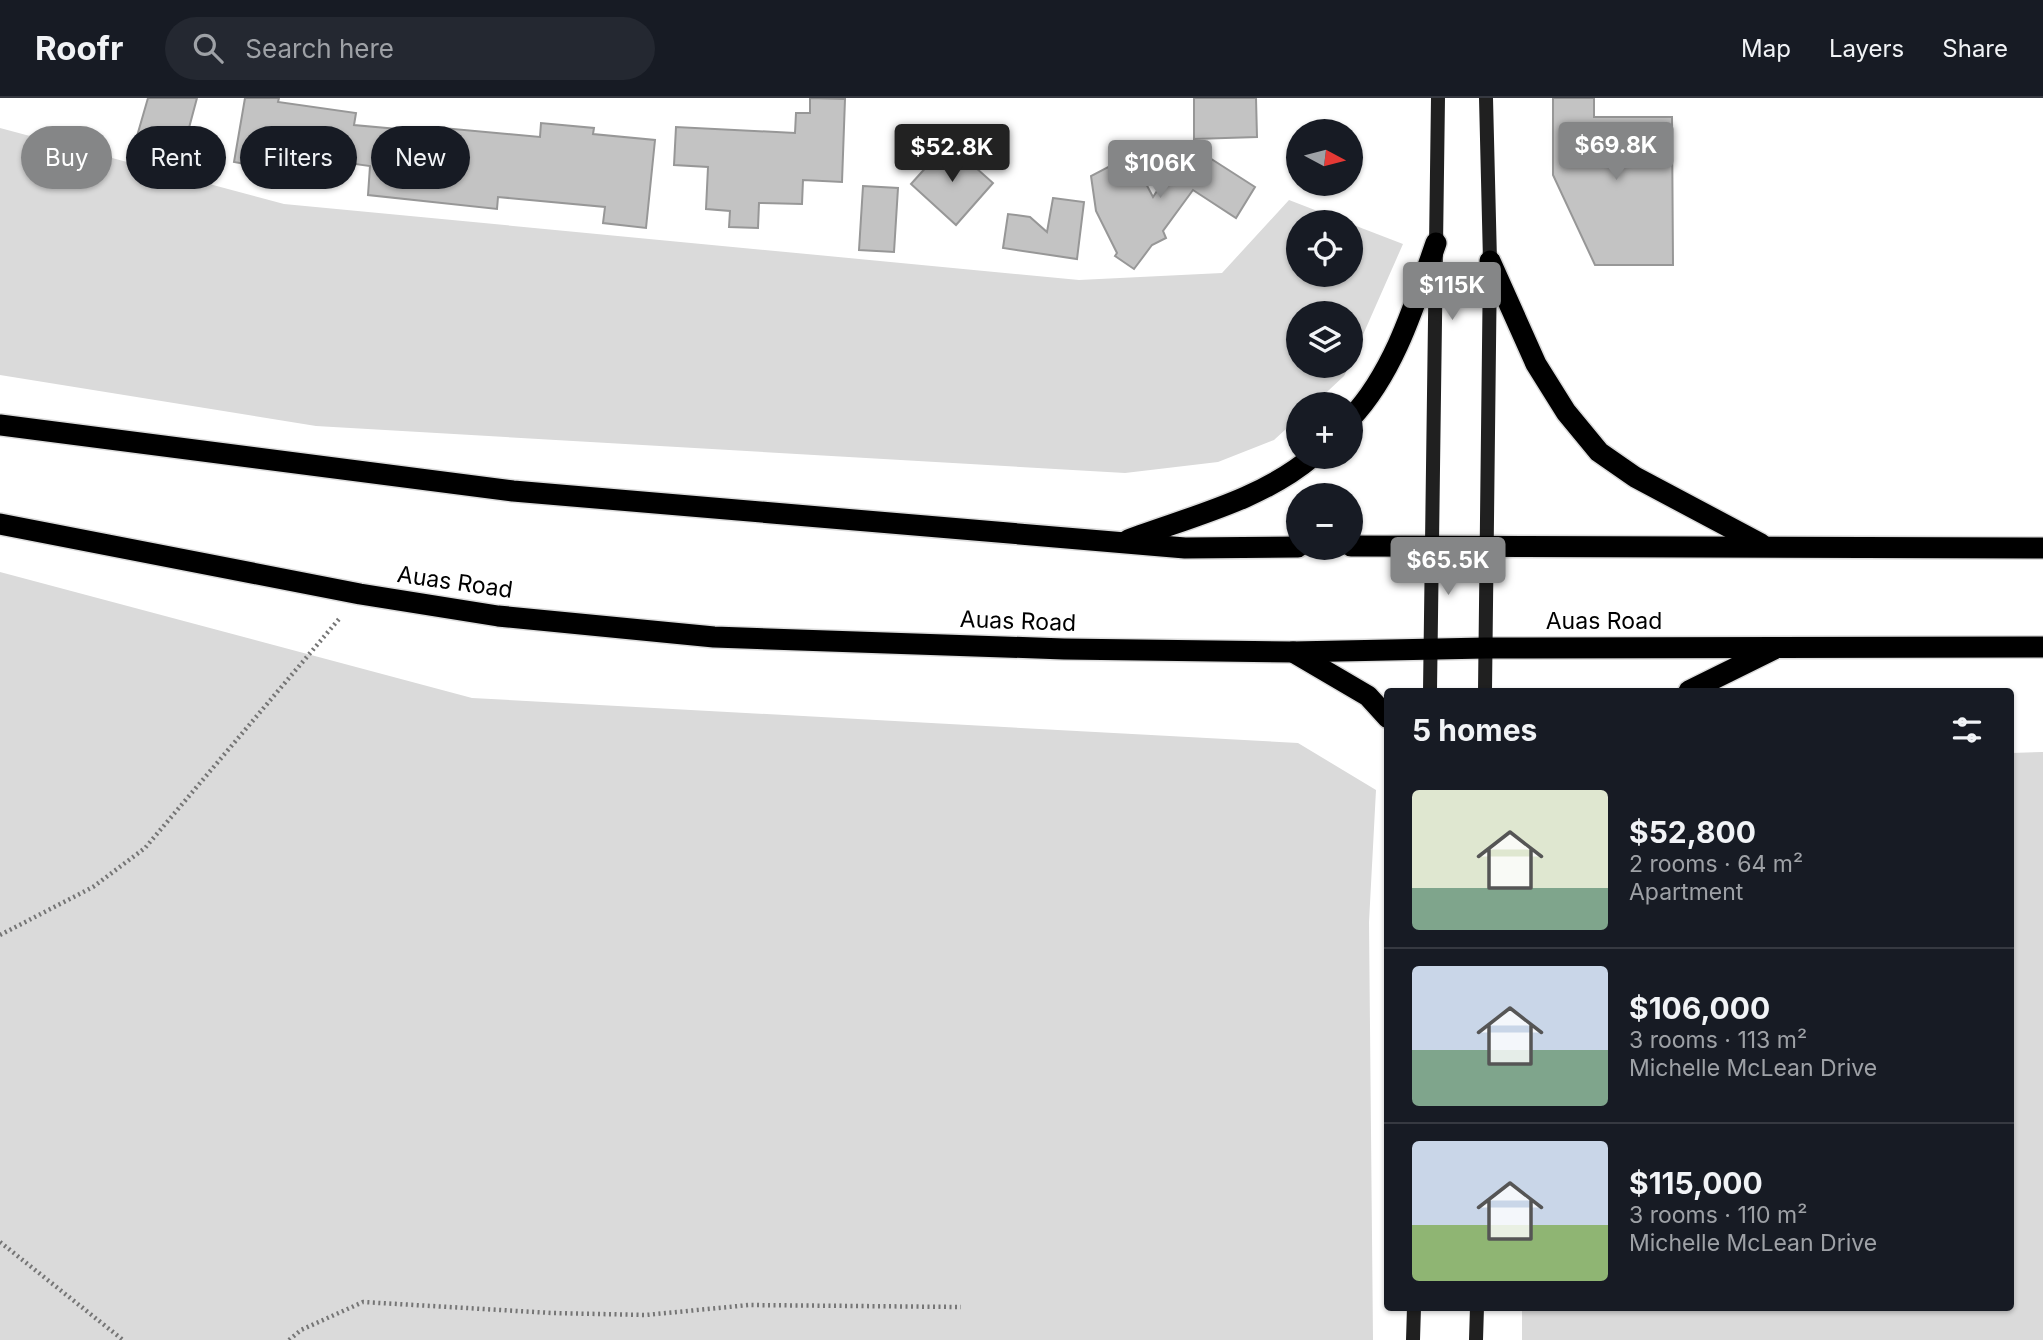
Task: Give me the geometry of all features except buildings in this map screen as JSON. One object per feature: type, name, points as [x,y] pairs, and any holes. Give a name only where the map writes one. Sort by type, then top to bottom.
[{"type":"highway","points":[[1363,402],[1387,369],[1436,243]]},
{"type":"highway","points":[[1490,261],[1536,364],[1566,412],[1600,452],[1635,477],[1766,546]]},
{"type":"highway","points":[[0,425],[513,491],[1185,548],[1286,547]]},
{"type":"highway","points":[[1123,542],[1247,496],[1294,469]]},
{"type":"highway","name":"Auas Road","points":[[0,524],[360,594],[498,616],[714,637],[1064,649],[1293,652],[1485,648],[2043,646]]},
{"type":"highway","points":[[1363,547],[2043,548]]},
{"type":"highway","points":[[1695,688],[1779,646]]},
{"type":"highway","points":[[1293,652],[1368,696],[1384,714]]},
{"type":"street","points":[[1430,688],[1438,98]]},
{"type":"street","points":[[1485,688],[1490,261],[1486,98]]},
{"type":"street","points":[[1413,1340],[1414,1311]]},
{"type":"street","points":[[1476,1340],[1477,1311]]},
{"type":"path","points":[[0,935],[93,887],[145,848],[360,594]]},
{"type":"path","points":[[0,1242],[123,1340]]},
{"type":"path","points":[[289,1340],[301,1329],[363,1302],[552,1313],[646,1315],[749,1305],[961,1307]]},
{"type":"shaded area","points":[[0,128],[21,134],[21,189],[112,189],[112,158],[126,162],[126,189],[226,188],[284,204],[1079,280],[1222,273],[1289,200],[1315,210],[1286,210],[1286,287],[1363,287],[1363,229],[1403,244],[1363,335],[1363,301],[1286,301],[1286,378],[1342,378],[1327,392],[1286,392],[1286,429],[1274,440],[1218,462],[1125,473],[316,426],[0,375]]},
{"type":"shaded area","points":[[0,572],[472,698],[1298,743],[1376,790],[1369,922],[1373,1340],[0,1340]]},
{"type":"shaded area","points":[[2043,752],[2043,1340],[1522,1340],[1522,1311],[2014,1311],[2014,753]]}]
